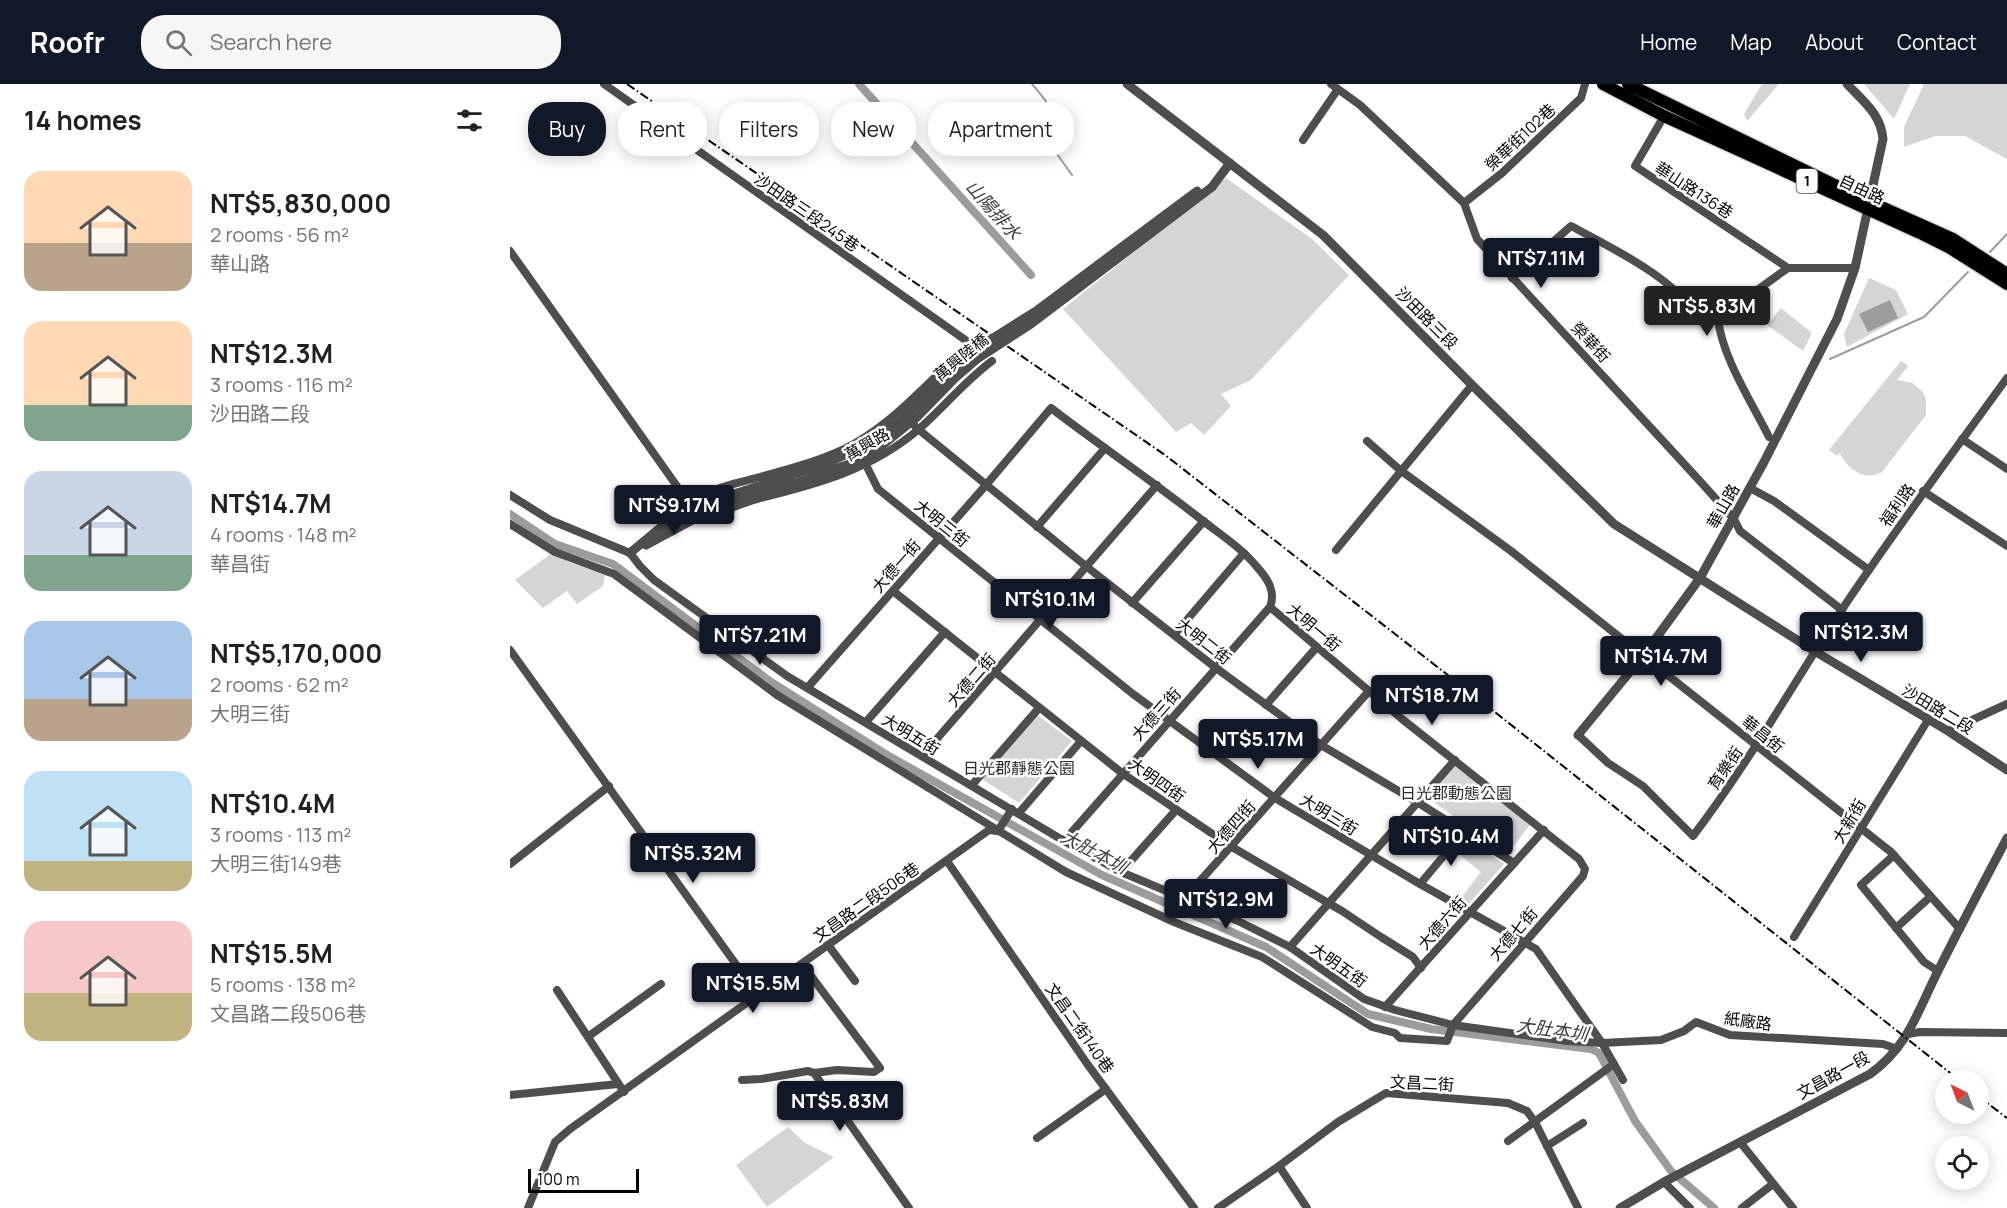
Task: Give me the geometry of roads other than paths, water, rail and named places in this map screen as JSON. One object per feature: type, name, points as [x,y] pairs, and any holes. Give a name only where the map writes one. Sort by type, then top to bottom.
[{"type":"main road","name":"自由路","points":[[1603,84],[1664,116],[1868,205],[1953,239],[2007,274]]},
{"type":"main road","name":"自由路","points":[[1628,84],[1950,248],[2007,284]]},
{"type":"street","name":"沙田路三段245巷","points":[[604,84],[971,344],[948,363]]},
{"type":"street","name":"沙田路三段","points":[[1127,84],[1323,235],[1614,525],[1700,578]]},
{"type":"street","name":"榮華街102巷","points":[[1464,203],[1502,173],[1581,98],[1585,84]]},
{"type":"street","name":"華山路","points":[[1578,735],[1642,656],[1700,578],[1734,519],[1837,320],[1855,268],[1883,139],[1877,115],[1847,84]]},
{"type":"street","points":[[1303,140],[1335,86]]},
{"type":"street","name":"榮華街","points":[[1335,86],[1360,105],[1464,203],[1477,239],[1734,519],[1740,531],[1842,610]]},
{"type":"street","name":"華山路136巷","points":[[1664,116],[1635,166],[1788,268]]},
{"type":"street","name":"萬興陸橋","points":[[708,507],[828,463],[863,446],[898,423],[971,352],[1036,311],[1210,185],[1230,163]]},
{"type":"street","points":[[1512,278],[1571,226],[1659,279],[1686,300],[1691,308]]},
{"type":"street","points":[[510,251],[694,513]]},
{"type":"street","points":[[1769,437],[1727,353],[1719,332],[1718,318],[1788,268],[1855,268]]},
{"type":"street","name":"萬興路","points":[[694,513],[707,517],[751,501],[808,486],[866,465],[918,429],[966,382],[992,361]]},
{"type":"street","points":[[948,363],[966,382]]},
{"type":"street","name":"萬興路","points":[[694,513],[701,498],[724,487],[815,462],[867,436],[901,410],[948,363]]},
{"type":"street","name":"福利路","points":[[1816,652],[1923,491],[2007,378]]},
{"type":"street","points":[[1336,550],[1472,385]]},
{"type":"street","name":"大明一街","points":[[1051,408],[1157,485],[1244,553],[1259,569],[1273,592],[1274,598],[1270,608],[1369,691],[1580,859]]},
{"type":"street","name":"大德一街","points":[[808,687],[1051,408]]},
{"type":"street","name":"大明二街","points":[[901,410],[918,429],[1037,527],[1266,705],[1321,745],[1514,863]]},
{"type":"street","points":[[1962,439],[2007,469]]},
{"type":"street","name":"華昌街","points":[[1367,441],[1400,470],[1511,551],[1894,855],[1960,929]]},
{"type":"street","points":[[1037,527],[1105,448]]},
{"type":"street","name":"大明三街","points":[[866,465],[878,489],[1168,721],[1275,798],[1420,884],[1536,949],[1602,1043],[1623,1080]]},
{"type":"street","name":"大德二街","points":[[922,756],[1157,485]]},
{"type":"street","points":[[1750,488],[1774,501],[1869,570]]},
{"type":"street","points":[[1923,491],[2007,546]]},
{"type":"street","points":[[510,495],[550,520],[630,553]]},
{"type":"street","name":"萬興路","points":[[630,553],[660,528],[708,507]]},
{"type":"street","points":[[1132,603],[1204,521]]},
{"type":"street","points":[[510,524],[555,552],[614,574],[777,695],[998,831],[1081,741]]},
{"type":"street","name":"大明五街","points":[[630,553],[654,580],[786,676],[1064,841],[1121,872],[1238,921],[1290,947],[1364,999],[1453,1025],[1567,1041],[1602,1043]]},
{"type":"street","points":[[1174,635],[1244,553]]},
{"type":"street","name":"沙田路二段","points":[[1700,578],[2007,770]]},
{"type":"street","name":"大明四街","points":[[893,591],[1122,773],[1232,847],[1413,957],[1421,968]]},
{"type":"street","name":"大德三街","points":[[1064,841],[1270,608]]},
{"type":"street","points":[[866,722],[945,632]]},
{"type":"street","points":[[1266,705],[1316,648]]},
{"type":"street","points":[[510,650],[758,995]]},
{"type":"street","name":"育樂街","points":[[1578,735],[1608,763],[1643,786],[1693,836],[1756,746],[1816,652]]},
{"type":"street","name":"大德四街","points":[[1184,899],[1369,691]]},
{"type":"street","points":[[1948,731],[2007,704]]},
{"type":"street","points":[[972,785],[1040,708]]},
{"type":"street","name":"大新街","points":[[1794,938],[1928,720]]},
{"type":"street","points":[[1290,947],[1455,760]]},
{"type":"street","points":[[510,864],[609,786]]},
{"type":"street","points":[[1121,872],[1176,810]]},
{"type":"street","name":"大德六街","points":[[1385,1007],[1544,830]]},
{"type":"street","name":"文昌路二段506巷","points":[[528,1208],[555,1142],[989,831],[998,831]]},
{"type":"street","name":"大德七街","points":[[998,831],[1066,872],[1174,921],[1262,957],[1372,1027],[1395,1033],[1400,1038],[1447,1041],[1453,1025],[1582,876],[1585,869],[1580,859]]},
{"type":"street","points":[[1420,884],[1463,833]]},
{"type":"street","name":"文昌路一段","points":[[1620,1208],[1664,1182],[1870,1074],[1887,1062],[1908,1034],[1938,970],[2007,838]]},
{"type":"street","points":[[1894,855],[1861,885],[1924,962],[1938,970]]},
{"type":"street","name":"文昌二街140巷","points":[[947,861],[1106,1089],[1194,1208]]},
{"type":"street","points":[[1896,928],[1930,897]]},
{"type":"street","points":[[828,945],[855,981]]},
{"type":"street","points":[[742,1080],[808,1071],[814,1073],[837,1070],[874,1072],[880,1068],[802,964]]},
{"type":"street","points":[[589,1036],[662,984]]},
{"type":"street","points":[[557,990],[624,1092]]},
{"type":"street","name":"紙廠路","points":[[1602,1043],[1660,1040],[1684,1031],[1696,1022],[1730,1035],[1883,1044],[1897,1048]]},
{"type":"street","points":[[1908,1034],[1920,1032],[2007,1033]]},
{"type":"street","points":[[1508,1141],[1614,1065]]},
{"type":"street","points":[[814,1073],[909,1208]]},
{"type":"street","points":[[510,1095],[618,1084]]},
{"type":"street","points":[[1037,1138],[1106,1089]]},
{"type":"street","name":"文昌二街","points":[[1218,1208],[1338,1122],[1386,1093],[1508,1103],[1527,1112],[1535,1122],[1578,1208]]},
{"type":"street","points":[[1547,1146],[1583,1124]]},
{"type":"street","points":[[1740,1142],[1793,1208]]},
{"type":"street","points":[[1279,1166],[1307,1208]]},
{"type":"street","points":[[1664,1182],[1690,1208]]},
{"type":"street","points":[[1742,1208],[1773,1184]]},
{"type":"waterway","name":"山陽排水","points":[[859,84],[1031,275]]},
{"type":"waterway","points":[[1032,84],[1045,100],[1054,117],[1047,140],[1072,175]]},
{"type":"waterway","points":[[1990,252],[2007,234]]},
{"type":"waterway","points":[[1830,359],[1924,317],[1968,272]]},
{"type":"waterway","name":"大肚本圳","points":[[510,514],[555,544],[613,564],[771,682],[887,755],[1102,875],[1266,947],[1368,1014],[1431,1029],[1591,1049],[1599,1053],[1635,1121],[1671,1171],[1714,1208]]},
{"type":"railway","points":[[627,84],[1165,455],[1467,690],[1946,1070]]},
{"type":"railway","points":[[1989,1104],[2007,1118]]},
{"type":"park label","name":"日光郡靜態公園","points":[[1019,768]]},
{"type":"park label","name":"日光郡動態公園","points":[[1456,793]]}]
